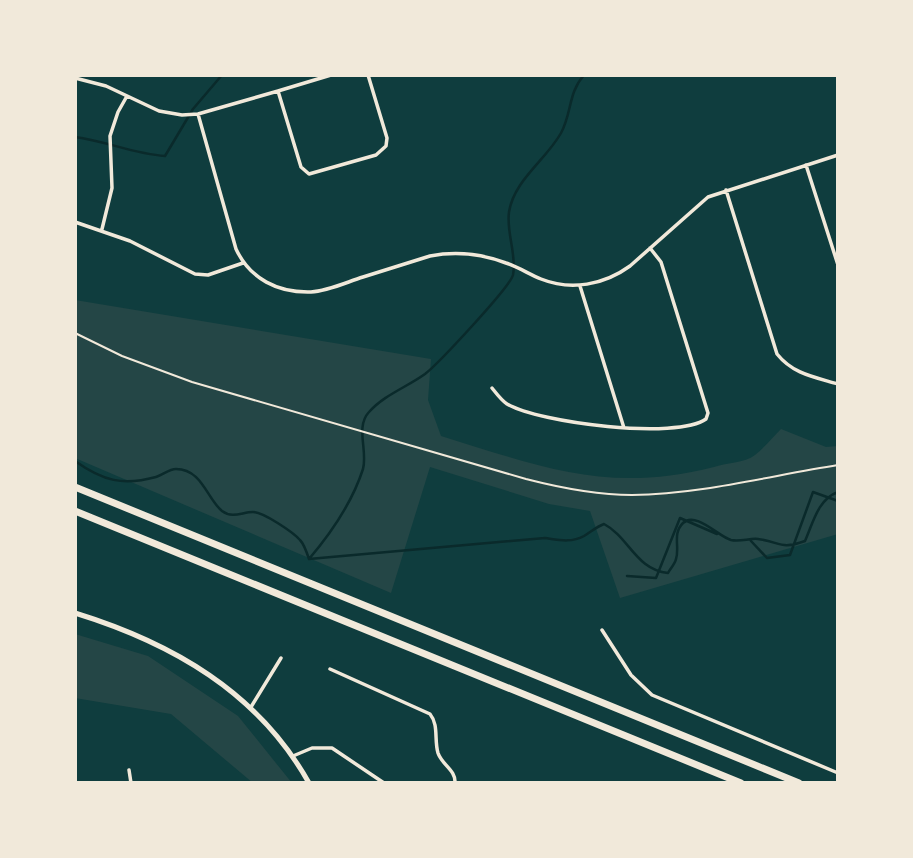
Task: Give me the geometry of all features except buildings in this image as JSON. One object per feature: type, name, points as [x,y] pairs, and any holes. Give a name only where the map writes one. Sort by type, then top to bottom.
[{"type":"highway","points":[[75,487],[799,783]]},
{"type":"highway","points":[[75,511],[741,783]]},
{"type":"main road","points":[[75,613],[165,647],[213,676],[251,707],[293,756],[309,783]]},
{"type":"street","points":[[75,78],[106,86],[159,111],[182,115],[198,114],[331,75]]},
{"type":"street","points":[[278,91],[301,167],[304,172],[312,174],[376,155],[386,146],[387,138],[368,75]]},
{"type":"street","points":[[102,230],[112,188],[110,136],[127,96]]},
{"type":"street","points":[[198,114],[236,249],[243,262],[250,271],[267,283],[290,290],[313,292],[450,253],[488,257],[553,283],[580,286],[618,275],[708,197],[838,155]]},
{"type":"street","points":[[806,165],[838,265]]},
{"type":"street","points":[[726,190],[777,354],[787,365],[800,373],[838,384]]},
{"type":"street","points":[[75,222],[149,250],[195,274],[208,275],[243,262]]},
{"type":"street","points":[[492,388],[506,404],[544,417],[600,427],[695,424],[706,419],[708,413],[661,262],[650,248]]},
{"type":"street","points":[[580,286],[624,428]]},
{"type":"street","points":[[602,630],[631,676],[652,695],[838,773]]},
{"type":"street","points":[[251,707],[281,658]]},
{"type":"street","points":[[330,668],[430,714],[434,719],[439,757],[453,774],[454,783]]},
{"type":"street","points":[[293,756],[312,748],[332,748],[384,783]]},
{"type":"street","points":[[129,770],[131,783]]},
{"type":"path","points":[[75,333],[122,356],[192,382],[526,479],[578,491],[630,495],[663,494],[838,465]]},
{"type":"shaded area","points":[[75,300],[431,359],[428,400],[441,436],[511,458],[575,473],[640,478],[676,475],[714,467],[751,458],[781,429],[826,447],[838,446],[838,534],[620,598],[590,511],[549,504],[430,467],[391,593],[75,458]]},
{"type":"shaded area","points":[[75,634],[148,656],[238,716],[292,783],[253,783],[171,714],[75,698]]},
{"type":"waterway","points":[[75,137],[165,156],[193,109],[222,75]]},
{"type":"waterway","points":[[309,559],[340,517],[358,482],[364,462],[363,425],[369,412],[425,374],[473,325],[513,275],[514,259],[508,220],[512,201],[524,180],[561,133],[575,89],[584,75]]},
{"type":"waterway","points":[[75,461],[104,477],[123,481],[144,480],[173,469],[185,470],[198,479],[222,511],[234,515],[253,512],[270,519],[300,540],[309,559]]},
{"type":"waterway","points":[[751,541],[767,558],[790,555],[813,492],[838,501]]},
{"type":"waterway","points":[[309,559],[545,538],[570,540],[584,536],[604,524],[613,530],[640,560],[657,571],[668,573],[676,559],[678,532],[688,520],[701,522],[731,540],[758,539],[790,545],[805,541],[821,506],[831,495],[838,492]]},
{"type":"waterway","points":[[627,576],[656,578],[680,518],[717,534]]}]
